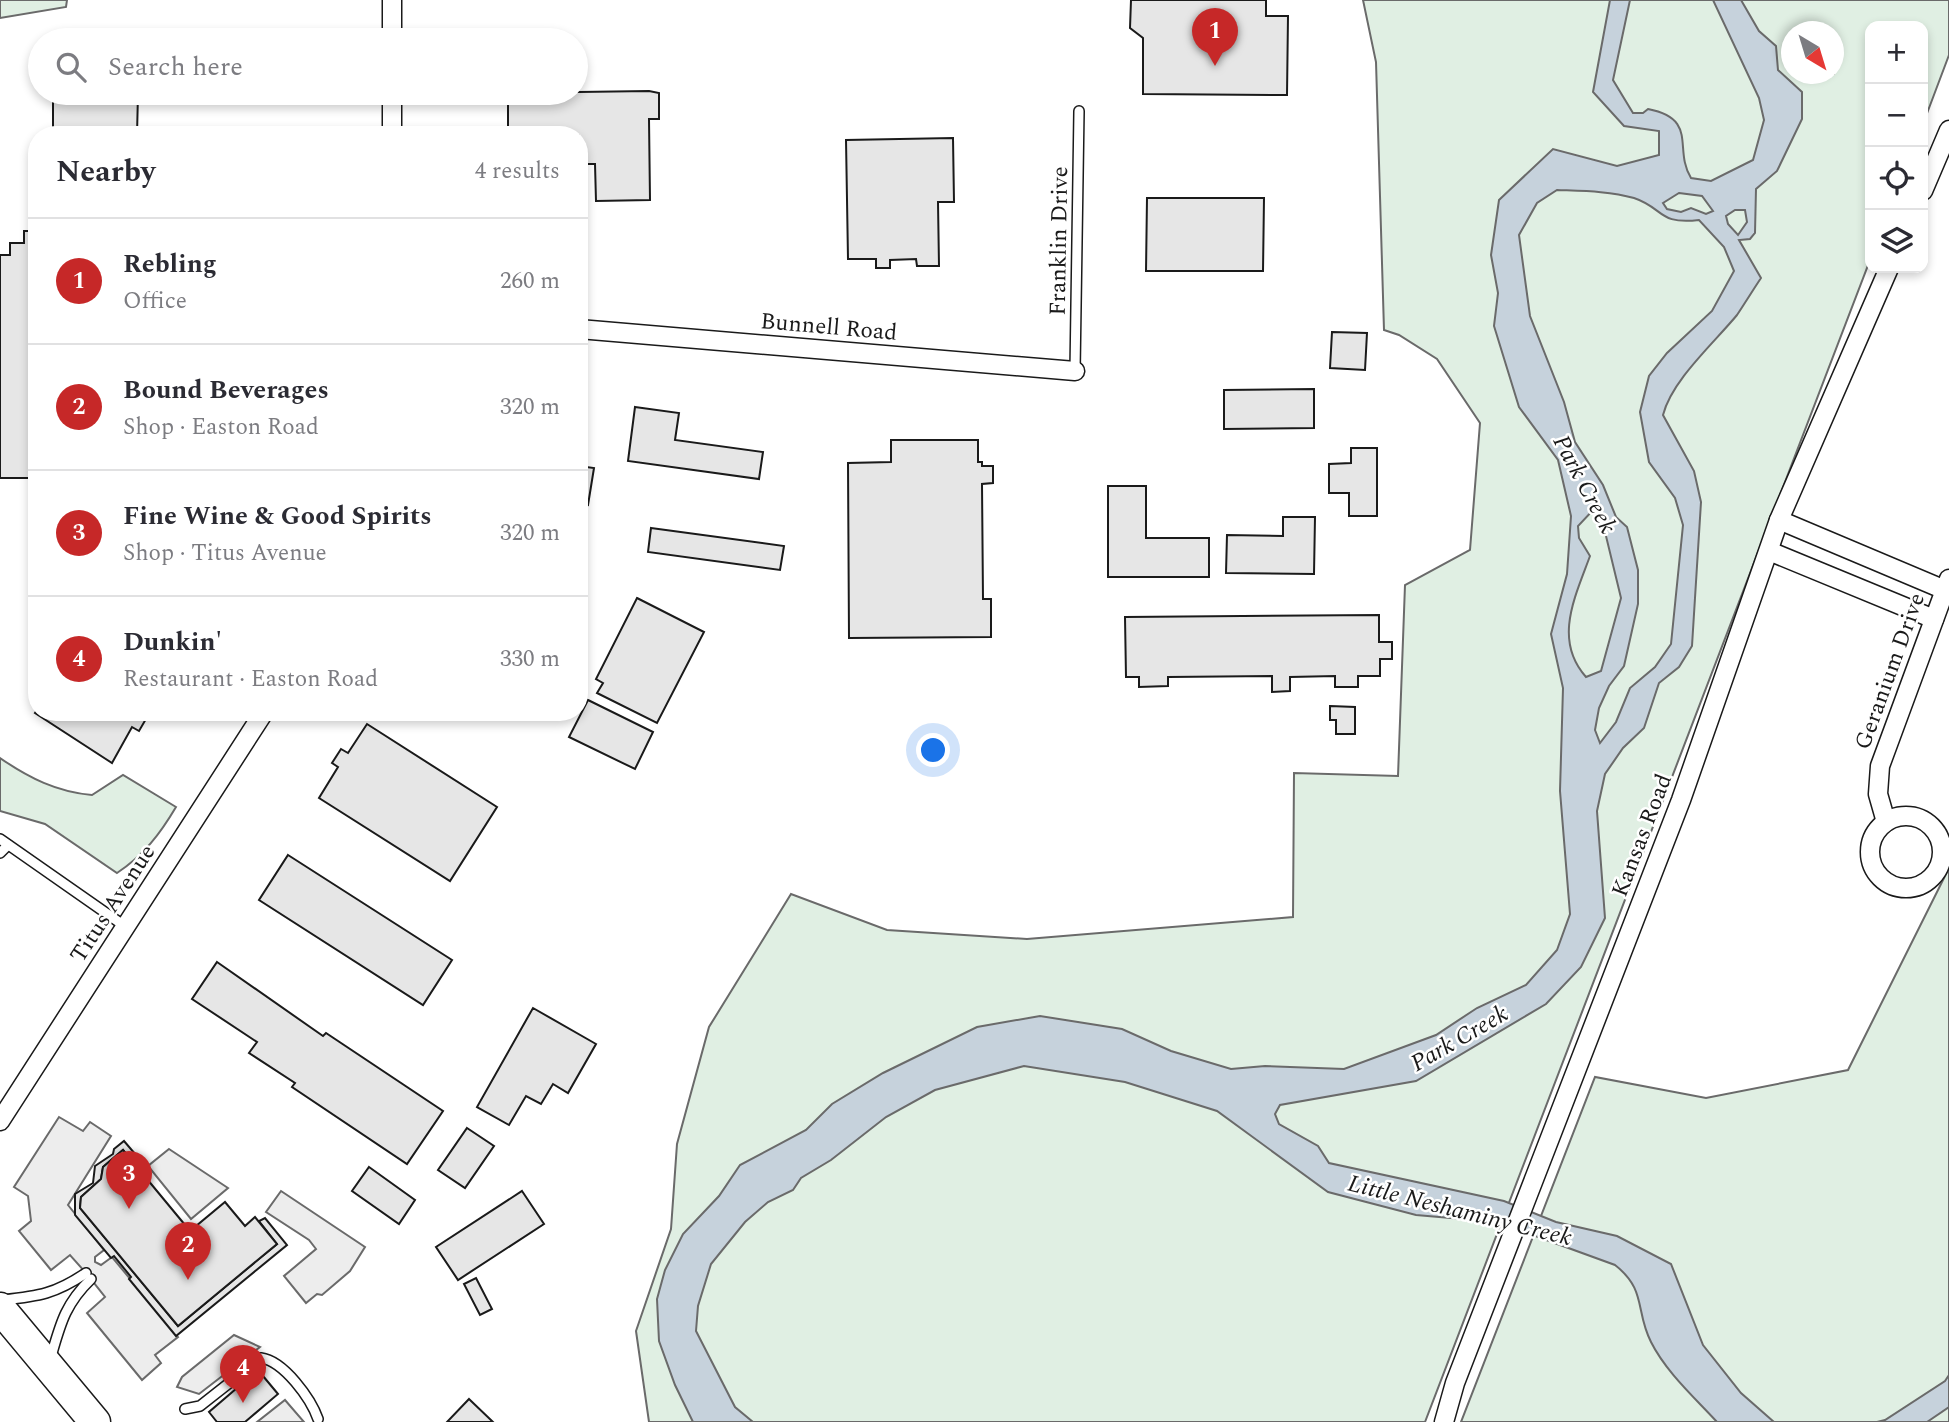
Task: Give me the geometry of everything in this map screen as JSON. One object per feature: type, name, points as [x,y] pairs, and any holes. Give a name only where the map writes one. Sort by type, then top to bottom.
[{"type":"highway","points":[[0,1308],[96,1422]]},
{"type":"street","points":[[392,0],[392,28]]},
{"type":"street","points":[[392,105],[392,126]]},
{"type":"street","points":[[1928,179],[1949,131]]},
{"type":"street","name":"Kansas Road","points":[[1444,1422],[1551,1132],[1681,800],[1779,520],[1887,273]]},
{"type":"street","name":"Bunnell Road","points":[[588,330],[1075,372]]},
{"type":"street","points":[[1779,520],[1947,584]]},
{"type":"street","points":[[1769,551],[1934,618]]},
{"type":"street","name":"Geranium Drive","points":[[1886,822],[1878,794],[1880,766],[1947,584]]},
{"type":"street","name":"Titus Avenue","points":[[0,1121],[258,721]]},
{"type":"street","points":[[1908,816],[1919,819],[1937,835],[1941,858],[1929,879],[1907,888],[1885,881],[1877,874],[1870,852],[1872,841],[1886,822],[1908,816]]},
{"type":"lane","name":"Franklin Drive","points":[[1075,372],[1079,111]]},
{"type":"lane","points":[[0,853],[4,842],[126,927]]},
{"type":"lane","points":[[0,1300],[44,1296],[88,1276],[64,1312],[49,1365]]},
{"type":"lane","points":[[185,1409],[200,1406],[261,1358],[276,1363],[313,1407],[318,1419]]},
{"type":"green space","points":[[0,0],[67,0],[66,7],[0,18]]},
{"type":"green space","points":[[1363,0],[1949,0],[1949,55],[1928,111],[1928,21],[1865,21],[1865,273],[1425,1422],[649,1422],[636,1331],[671,1229],[677,1144],[709,1027],[791,894],[887,930],[1027,939],[1293,917],[1294,773],[1398,776],[1405,585],[1470,550],[1480,423],[1437,359],[1399,335],[1384,330],[1376,62]]},
{"type":"green space","points":[[0,758],[44,783],[67,791],[92,795],[123,775],[176,807],[151,843],[117,873],[45,824],[0,811]]},
{"type":"green space","points":[[1949,868],[1949,1422],[1461,1422],[1595,1077],[1706,1098],[1848,1070]]},
{"type":"shaded area","points":[[59,1117],[83,1131],[90,1122],[111,1136],[68,1205],[104,1250],[95,1257],[95,1262],[101,1265],[112,1257],[178,1337],[155,1355],[161,1363],[142,1380],[87,1313],[105,1297],[86,1273],[70,1255],[51,1270],[19,1231],[31,1221],[28,1196],[14,1187]]},
{"type":"shaded area","points":[[169,1149],[228,1188],[191,1219],[148,1166]]},
{"type":"shaded area","points":[[281,1191],[365,1247],[350,1271],[322,1295],[317,1294],[306,1303],[284,1276],[316,1249],[309,1240],[266,1212]]},
{"type":"shaded area","points":[[234,1335],[260,1347],[199,1394],[177,1387],[182,1377]]},
{"type":"shaded area","points":[[285,1400],[304,1422],[257,1422]]},
{"type":"water","points":[[1610,0],[1630,0],[1613,80],[1633,113],[1643,113],[1648,109],[1674,120],[1682,136],[1686,167],[1691,178],[1711,181],[1753,160],[1764,120],[1759,98],[1713,0],[1741,0],[1759,31],[1776,46],[1781,84],[1793,84],[1802,92],[1802,119],[1777,171],[1756,189],[1755,233],[1750,239],[1739,240],[1761,278],[1737,315],[1684,375],[1663,415],[1694,471],[1701,502],[1692,646],[1679,667],[1659,683],[1644,728],[1623,748],[1605,774],[1597,811],[1605,918],[1581,967],[1546,1004],[1416,1081],[1280,1105],[1275,1114],[1279,1124],[1318,1146],[1329,1163],[1504,1201],[1556,1222],[1617,1236],[1671,1264],[1703,1345],[1741,1393],[1774,1422],[1717,1422],[1681,1384],[1657,1353],[1646,1331],[1632,1283],[1615,1265],[1497,1222],[1416,1215],[1328,1192],[1217,1111],[1125,1082],[1024,1066],[935,1090],[886,1117],[831,1160],[801,1178],[793,1190],[768,1202],[745,1222],[711,1264],[698,1306],[696,1331],[735,1407],[753,1422],[693,1422],[675,1385],[659,1341],[657,1299],[665,1270],[683,1234],[719,1196],[740,1165],[806,1130],[832,1104],[883,1073],[977,1027],[1040,1016],[1122,1029],[1171,1051],[1231,1069],[1265,1066],[1344,1069],[1436,1035],[1477,1008],[1526,985],[1557,950],[1570,914],[1560,791],[1563,688],[1551,634],[1567,574],[1571,516],[1558,460],[1519,407],[1494,326],[1498,293],[1491,255],[1499,200],[1553,149],[1617,166],[1659,155],[1659,131],[1624,126],[1593,92]],"holes":[[[1557,190],[1625,196],[1644,202],[1668,218],[1699,220],[1724,247],[1734,271],[1712,311],[1667,353],[1649,376],[1640,412],[1649,462],[1675,498],[1683,525],[1671,644],[1655,667],[1630,688],[1616,722],[1600,743],[1595,730],[1599,708],[1609,686],[1624,666],[1638,604],[1638,570],[1627,527],[1616,517],[1603,485],[1575,442],[1564,402],[1530,316],[1519,235],[1537,203]],[[1679,193],[1702,196],[1713,211],[1706,214],[1691,208],[1681,212],[1667,209],[1663,203]],[[1735,210],[1745,210],[1747,222],[1738,235],[1728,224],[1726,216]],[[1594,509],[1606,536],[1621,598],[1601,671],[1586,677],[1576,663],[1569,633],[1573,603],[1590,556],[1579,538],[1578,526]]]},
{"type":"water","points":[[1949,1375],[1949,1407],[1927,1422],[1877,1422],[1885,1420],[1945,1381]]},
{"type":"building","points":[[1131,0],[1266,0],[1266,16],[1288,16],[1287,95],[1143,94],[1143,38],[1130,28]]},
{"type":"building","points":[[588,92],[659,93],[659,119],[649,119],[650,200],[596,201],[595,164],[588,164],[588,126],[508,126],[508,105],[588,105]]},
{"type":"building","points":[[53,105],[138,105],[137,126],[53,126]]},
{"type":"building","points":[[953,138],[954,202],[938,202],[939,266],[917,266],[916,259],[890,260],[890,268],[876,268],[876,259],[848,259],[846,140]]},
{"type":"building","points":[[1147,198],[1264,198],[1263,271],[1146,271]]},
{"type":"building","points":[[24,231],[28,231],[28,478],[0,478],[0,255],[10,255],[10,243],[24,243]]},
{"type":"building","points":[[1332,332],[1367,333],[1365,370],[1330,368]]},
{"type":"building","points":[[1314,389],[1314,428],[1224,429],[1224,390]]},
{"type":"building","points":[[635,407],[679,413],[675,440],[763,452],[759,479],[628,461]]},
{"type":"building","points":[[891,440],[978,440],[978,462],[982,462],[982,466],[993,466],[993,483],[982,484],[983,599],[991,599],[991,637],[849,638],[848,463],[891,462]]},
{"type":"building","points":[[1351,448],[1377,448],[1377,516],[1349,516],[1349,493],[1329,493],[1329,464],[1351,463]]},
{"type":"building","points":[[588,467],[594,468],[588,505]]},
{"type":"building","points":[[1108,486],[1146,486],[1146,538],[1209,538],[1209,577],[1108,577]]},
{"type":"building","points":[[1283,517],[1315,517],[1314,574],[1226,573],[1227,535],[1283,536]]},
{"type":"building","points":[[651,528],[784,546],[780,570],[648,552]]},
{"type":"building","points":[[637,598],[704,632],[657,723],[597,693],[603,683],[596,679]]},
{"type":"building","points":[[1379,615],[1379,642],[1392,642],[1392,659],[1380,659],[1380,676],[1358,676],[1358,687],[1335,687],[1335,676],[1290,677],[1290,691],[1272,692],[1272,676],[1168,677],[1168,686],[1139,687],[1139,677],[1126,677],[1125,617]]},
{"type":"building","points":[[588,700],[653,732],[635,769],[569,737],[577,721],[588,721]]},
{"type":"building","points":[[1330,706],[1355,707],[1355,734],[1336,734],[1336,720],[1330,720]]},
{"type":"building","points":[[47,721],[145,721],[139,731],[132,727],[112,763]]},
{"type":"building","points":[[367,724],[497,807],[450,881],[319,798],[338,767],[332,763],[341,749],[348,753]]},
{"type":"building","points":[[288,855],[452,960],[423,1005],[259,900]]},
{"type":"building","points":[[217,962],[323,1036],[326,1033],[443,1111],[407,1164],[292,1087],[295,1083],[249,1053],[257,1042],[192,999]]},
{"type":"building","points":[[533,1008],[596,1044],[568,1093],[553,1084],[541,1104],[526,1096],[509,1125],[477,1107]]},
{"type":"building","points":[[467,1128],[494,1146],[465,1188],[438,1170]]},
{"type":"building","points":[[124,1141],[148,1169],[144,1176],[123,1150],[103,1167],[101,1179],[81,1197],[80,1208],[178,1326],[277,1244],[259,1221],[265,1218],[287,1245],[176,1336],[129,1279],[131,1277],[114,1256],[111,1258],[75,1215],[75,1194],[93,1183],[95,1166],[113,1154],[114,1149]]},
{"type":"building","points":[[123,1150],[190,1231],[225,1202],[245,1226],[255,1217],[277,1244],[178,1326],[80,1208],[81,1197],[101,1179],[103,1167]]},
{"type":"building","points":[[369,1167],[415,1200],[399,1224],[352,1191]]},
{"type":"building","points":[[522,1191],[544,1224],[458,1280],[436,1247]]},
{"type":"building","points":[[476,1278],[492,1309],[480,1315],[464,1284]]},
{"type":"building","points":[[258,1370],[278,1394],[245,1422],[217,1422],[209,1412]]},
{"type":"building","points":[[469,1399],[493,1422],[447,1422]]},
{"type":"place","name":"Rebling","points":[[1215,66]]},
{"type":"place","name":"Fine Wine & Good Spirits","points":[[129,1209]]},
{"type":"place","name":"Bound Beverages","points":[[188,1280]]},
{"type":"place","name":"Dunkin'","points":[[243,1403]]},
{"type":"water label","name":"Park Creek","points":[[1585,484]]},
{"type":"water label","name":"Park Creek","points":[[1459,1038]]},
{"type":"water label","name":"Little Neshaminy Creek","points":[[1460,1210]]}]
